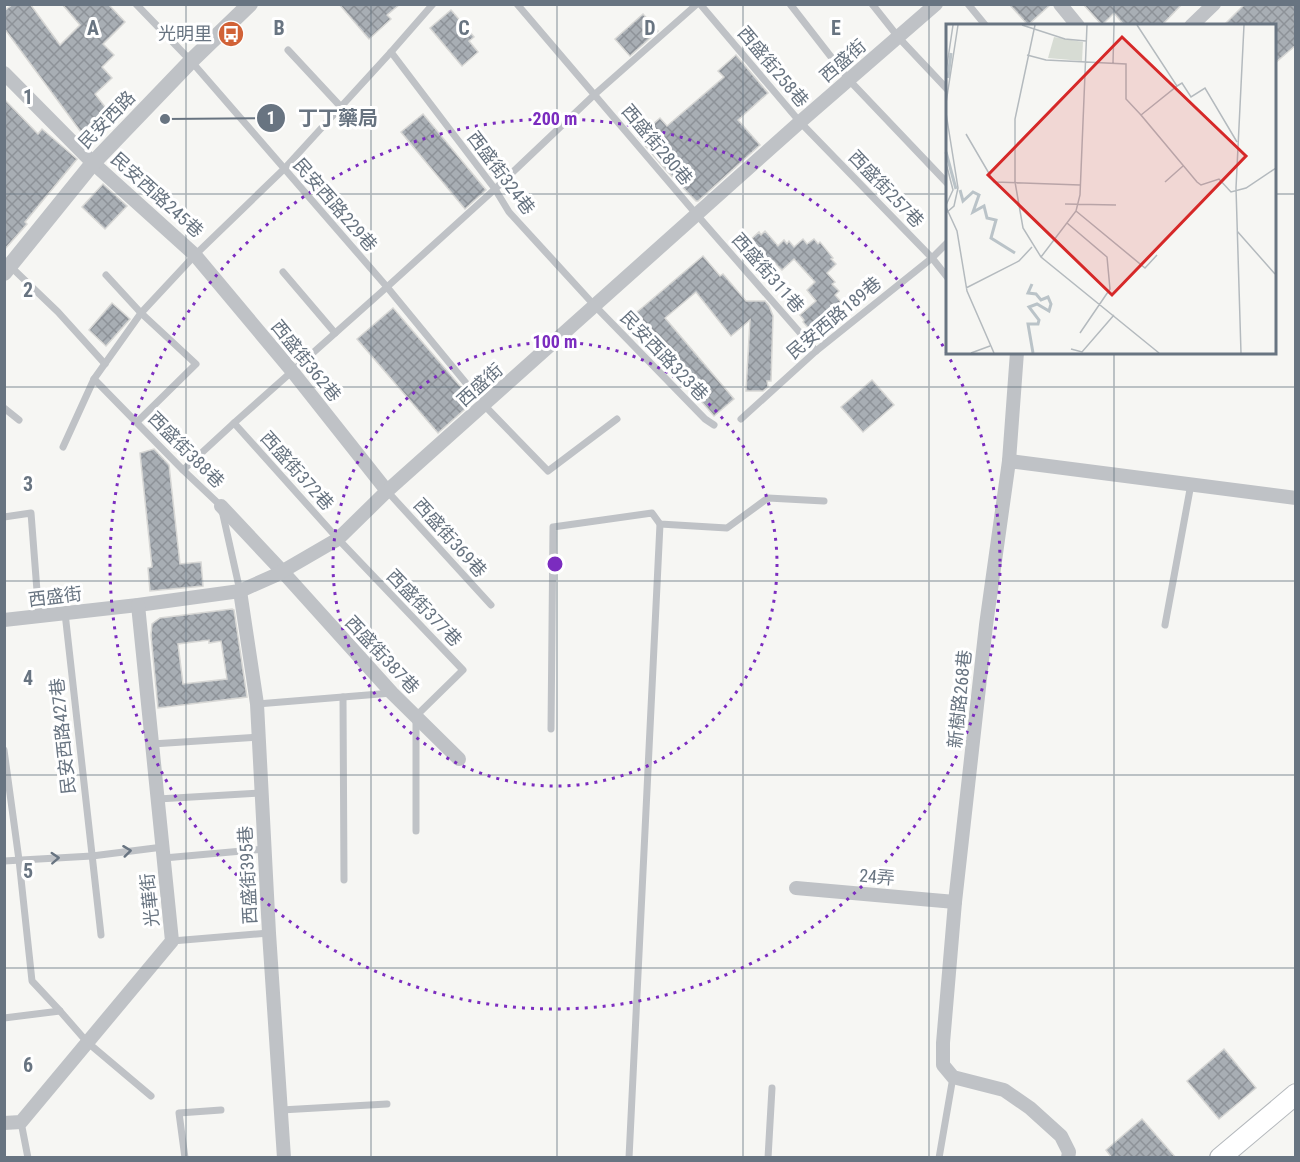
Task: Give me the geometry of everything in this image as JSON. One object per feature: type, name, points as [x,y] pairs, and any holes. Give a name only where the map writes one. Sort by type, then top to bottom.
[{"type":"main road","points":[[1220,1158],[1296,1094]]},
{"type":"street","name":"民安西路","points":[[7,270],[93,163],[190,61],[250,4]]},
{"type":"street","name":"西盛街","points":[[4,621],[240,591],[282,571],[338,539],[387,491],[800,122],[936,4]]},
{"type":"street","points":[[1059,4],[1076,24]]},
{"type":"street","points":[[1193,24],[1214,4]]},
{"type":"street","name":"民安西路245巷","points":[[4,73],[93,163],[195,255]]},
{"type":"street","name":"西盛街362巷","points":[[195,255],[292,371],[387,491]]},
{"type":"street","name":"新樹路268巷","points":[[953,1077],[942,1065],[943,1043],[986,626],[1009,461],[1017,354]]},
{"type":"street","points":[[1009,461],[1296,498]]},
{"type":"street","name":"西盛街387巷","points":[[221,506],[392,693],[459,759]]},
{"type":"street","name":"西盛街395巷","points":[[240,591],[257,704],[284,1158]]},
{"type":"street","name":"光華街","points":[[21,1122],[172,940],[138,605]]},
{"type":"street","name":"24弄","points":[[796,888],[956,902]]},
{"type":"street","points":[[953,1077],[1004,1090],[1030,1108],[1061,1136],[1069,1152],[1068,1158]]},
{"type":"street","points":[[4,1123],[21,1122]]},
{"type":"lane","name":"民安西路229巷","points":[[136,4],[190,61],[387,287],[484,405],[548,471],[617,418]]},
{"type":"lane","points":[[63,447],[94,379],[141,314],[195,255],[284,169],[433,4]]},
{"type":"lane","points":[[517,4],[594,95]]},
{"type":"lane","points":[[183,470],[495,189],[594,95],[699,4]]},
{"type":"lane","name":"西盛街258巷","points":[[699,4],[800,122]]},
{"type":"lane","points":[[790,4],[849,80],[946,182]]},
{"type":"lane","points":[[872,4],[899,38],[946,88]]},
{"type":"lane","points":[[968,4],[984,24]]},
{"type":"lane","points":[[288,50],[341,107]]},
{"type":"lane","name":"西盛街324巷","points":[[391,52],[495,189],[509,212],[595,306]]},
{"type":"lane","name":"西盛街280巷","points":[[594,95],[697,215]]},
{"type":"lane","name":"西盛街257巷","points":[[800,122],[932,258],[946,276]]},
{"type":"lane","name":"西盛街311巷","points":[[697,215],[816,351]]},
{"type":"lane","name":"民安西路189巷","points":[[741,419],[816,351],[932,258],[946,244]]},
{"type":"lane","points":[[7,270],[58,312],[105,364]]},
{"type":"lane","points":[[283,272],[335,333]]},
{"type":"lane","points":[[106,275],[141,314],[196,364],[137,422]]},
{"type":"lane","name":"民安西路323巷","points":[[595,306],[705,419],[714,425]]},
{"type":"lane","name":"西盛街388巷","points":[[94,379],[221,506],[240,591]]},
{"type":"lane","points":[[4,408],[20,420]]},
{"type":"lane","name":"西盛街372巷","points":[[234,423],[338,539]]},
{"type":"lane","points":[[1165,625],[1191,484]]},
{"type":"lane","name":"西盛街369巷","points":[[387,491],[491,605]]},
{"type":"lane","points":[[660,524],[727,528],[768,498],[824,501]]},
{"type":"lane","points":[[4,517],[31,513],[39,616]]},
{"type":"lane","points":[[551,729],[553,527],[652,513],[660,524],[629,1158]]},
{"type":"lane","name":"西盛街377巷","points":[[338,539],[463,670],[416,716]]},
{"type":"lane","name":"民安西路427巷","points":[[65,614],[101,935]]},
{"type":"lane","points":[[257,704],[392,693]]},
{"type":"lane","points":[[343,697],[344,880]]},
{"type":"lane","points":[[416,716],[416,831]]},
{"type":"lane","points":[[152,744],[259,737]]},
{"type":"lane","points":[[4,750],[32,981],[87,1042],[151,1096]]},
{"type":"lane","points":[[158,799],[262,792]]},
{"type":"lane","points":[[4,861],[265,849]]},
{"type":"lane","points":[[172,940],[269,933]]},
{"type":"lane","points":[[4,1018],[60,1011]]},
{"type":"lane","points":[[939,1158],[953,1077]]},
{"type":"lane","points":[[768,1158],[772,1088]]},
{"type":"lane","points":[[281,1110],[387,1104]]},
{"type":"lane","points":[[185,1158],[179,1113],[221,1110]]},
{"type":"lane","points":[[21,1122],[28,1158]]},
{"type":"building","points":[[13,4],[30,4],[60,45],[80,25],[62,4],[108,4],[125,22],[103,44],[114,55],[102,67],[112,78],[95,94],[109,112],[81,132],[4,28],[4,11]]},
{"type":"building","points":[[339,4],[400,4],[387,15],[391,19],[369,39]]},
{"type":"building","points":[[1009,4],[1051,4],[1029,24]]},
{"type":"building","points":[[1083,4],[1182,4],[1163,24],[1123,24],[1114,13],[1101,24]]},
{"type":"building","points":[[1245,4],[1296,4],[1296,45],[1276,62],[1276,24],[1225,24]]},
{"type":"building","points":[[451,10],[474,37],[469,41],[478,52],[462,66],[430,28]]},
{"type":"building","points":[[643,14],[658,31],[630,56],[615,39]]},
{"type":"building","points":[[736,55],[768,93],[738,120],[760,145],[696,201],[638,137],[660,118],[667,126],[724,77],[718,71]]},
{"type":"building","points":[[4,99],[38,134],[42,129],[77,159],[4,250]]},
{"type":"building","points":[[423,114],[486,190],[465,209],[401,132]]},
{"type":"building","points":[[103,184],[127,206],[105,229],[82,207]]},
{"type":"building","points":[[765,231],[778,246],[784,240],[787,244],[789,241],[794,247],[803,239],[807,244],[814,239],[818,244],[820,242],[833,258],[831,259],[836,264],[827,273],[835,282],[832,284],[839,291],[835,295],[842,303],[833,314],[840,323],[821,340],[803,322],[800,315],[816,301],[807,290],[815,282],[794,259],[782,270],[772,260],[761,269],[748,254],[753,249],[749,241],[759,232],[761,235]]},
{"type":"building","points":[[703,256],[720,276],[723,274],[746,301],[765,301],[773,316],[771,381],[767,381],[768,387],[763,391],[746,391],[750,320],[731,336],[696,292],[665,318],[734,399],[714,416],[630,318]]},
{"type":"building","points":[[112,303],[130,319],[106,346],[89,330]]},
{"type":"building","points":[[393,308],[472,400],[472,403],[438,433],[357,339]]},
{"type":"building","points":[[872,380],[894,405],[863,432],[841,407]]},
{"type":"building","points":[[154,449],[169,465],[180,564],[201,562],[203,586],[150,591],[148,568],[152,567],[140,453]]},
{"type":"building","points":[[234,610],[247,697],[158,708],[151,635],[152,624],[160,618]],"holes":[[[209,640],[209,643],[221,641],[227,679],[183,684],[178,644]]]},
{"type":"building","points":[[1224,1049],[1256,1088],[1219,1119],[1187,1081]]},
{"type":"building","points":[[1142,1119],[1176,1158],[1112,1158],[1106,1150]]},
{"type":"place","name":"光明里","points":[[231,34]]},
{"type":"place","name":"丁丁藥局","points":[[165,119]]}]
